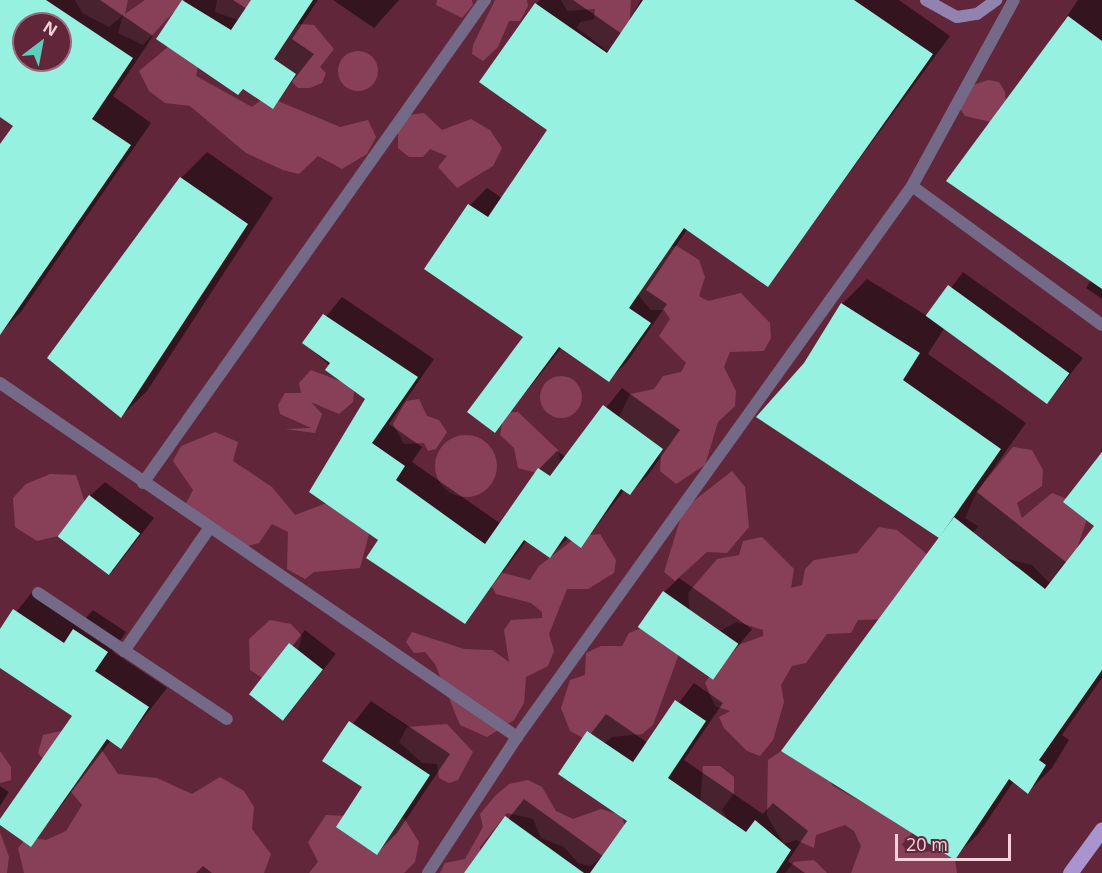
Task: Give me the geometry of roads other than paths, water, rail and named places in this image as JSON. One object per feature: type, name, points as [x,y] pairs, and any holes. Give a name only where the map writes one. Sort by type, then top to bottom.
[{"type":"main road","points":[[1071,873],[1102,829]]},
{"type":"street","points":[[143,483],[485,0]]},
{"type":"street","points":[[926,0],[957,17],[977,14],[996,0]]},
{"type":"street","points":[[428,873],[517,737],[912,186],[1014,0]]},
{"type":"street","points":[[912,186],[1102,325]]},
{"type":"street","points":[[0,383],[208,530],[517,737]]},
{"type":"street","points":[[124,651],[208,530]]},
{"type":"street","points":[[38,593],[227,719]]}]
